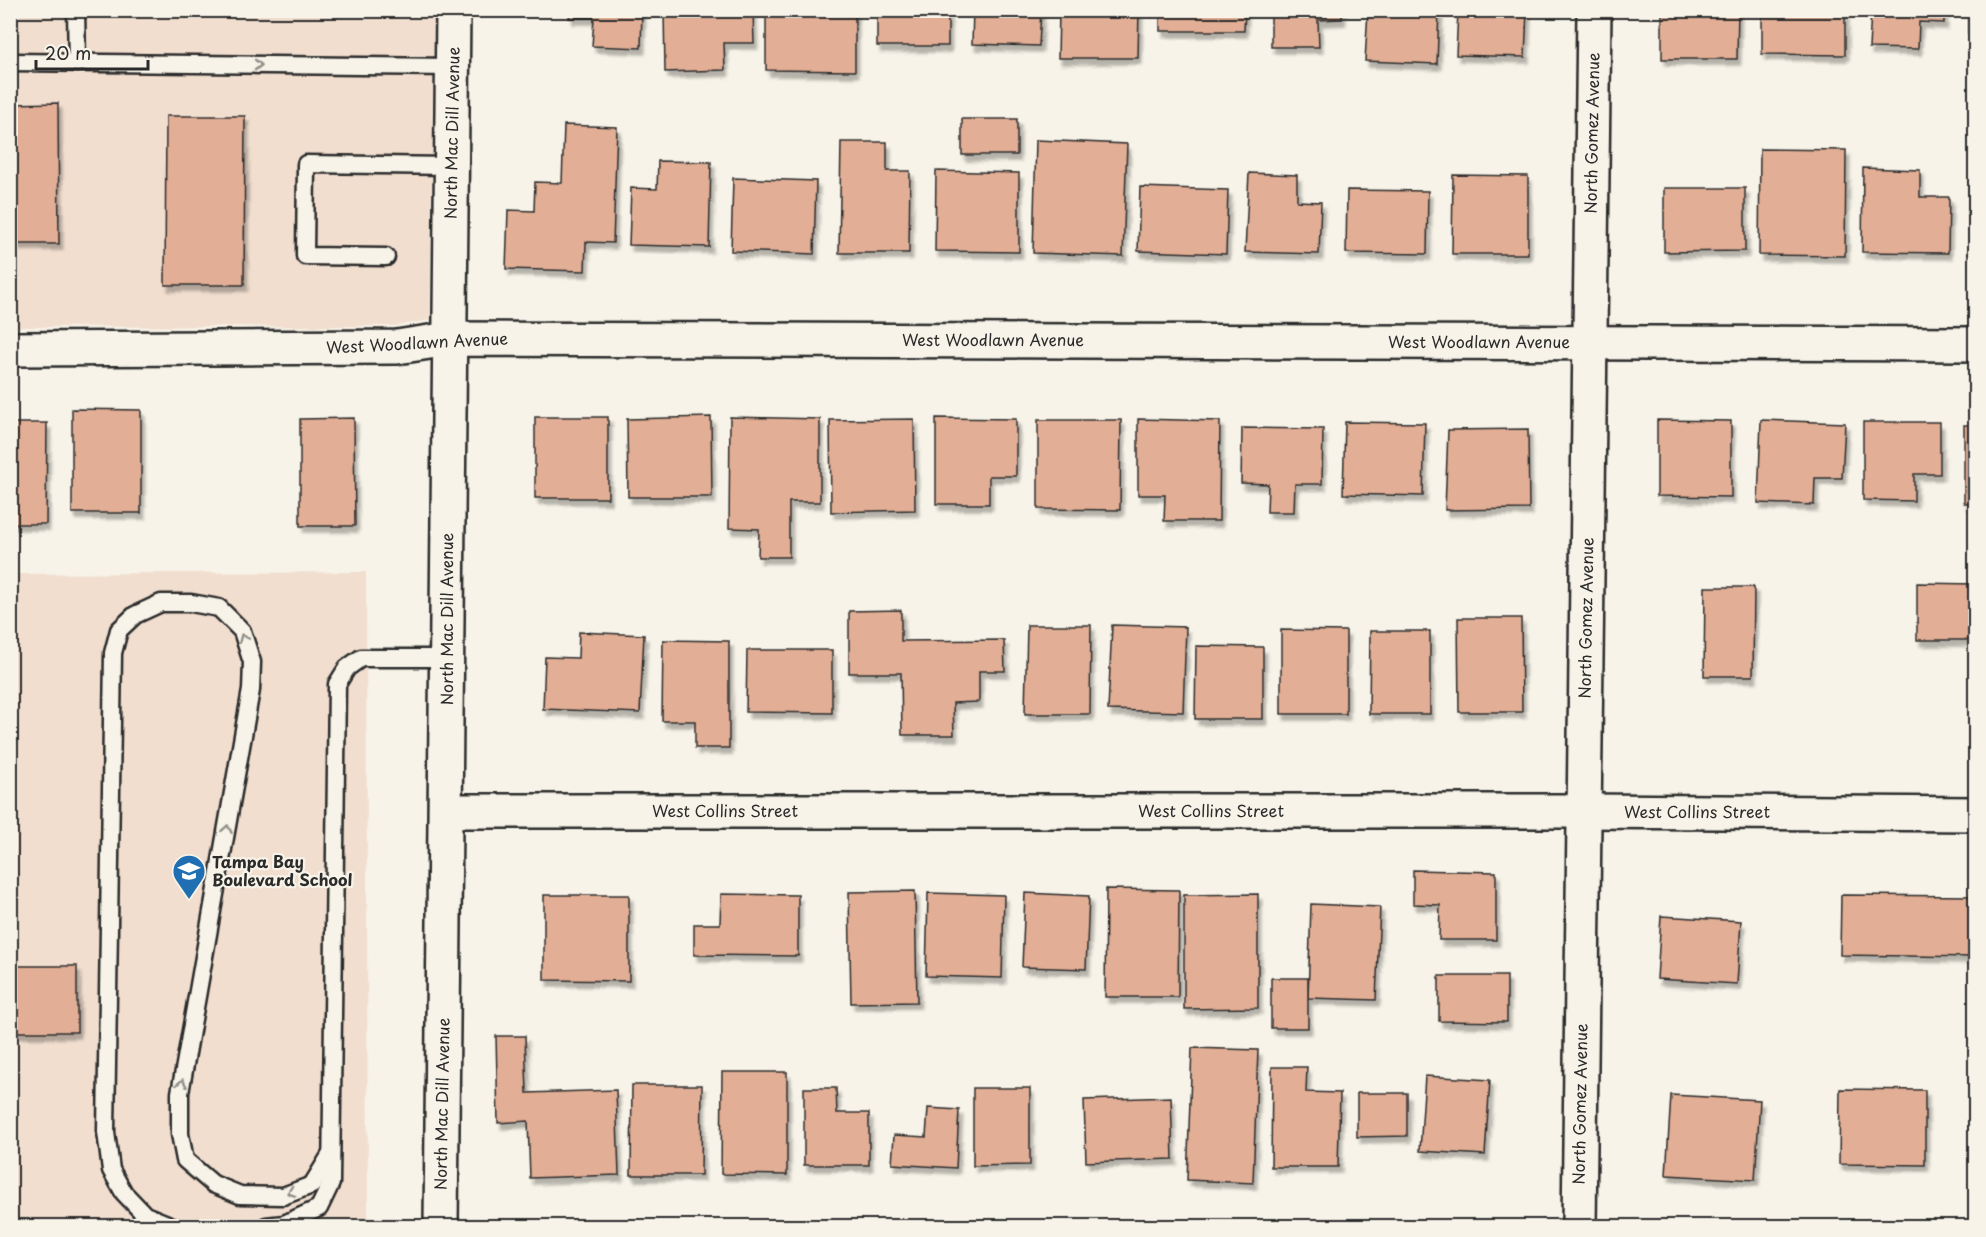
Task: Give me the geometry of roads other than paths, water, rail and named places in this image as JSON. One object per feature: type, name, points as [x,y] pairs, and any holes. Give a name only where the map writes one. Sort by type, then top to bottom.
[{"type":"street","name":"North Mac Dill Avenue","points":[[441,1227],[453,10]]},
{"type":"street","name":"North Gomez Avenue","points":[[1579,1227],[1594,10]]},
{"type":"street","name":"West Woodlawn Avenue","points":[[10,349],[397,347],[449,339],[1976,344]]},
{"type":"street","name":"West Collins Street","points":[[446,811],[1583,811],[1976,814]]},
{"type":"lane","points":[[76,10],[76,63]]},
{"type":"lane","points":[[10,62],[453,67]]},
{"type":"lane","points":[[386,257],[305,256],[306,164],[451,166]]},
{"type":"lane","points":[[172,1227],[145,1215],[124,1193],[111,1170],[106,1132],[113,653],[119,630],[135,615],[161,603],[191,603],[219,608],[242,631],[252,662],[251,690],[180,1094],[180,1134],[185,1160],[213,1184],[240,1195],[283,1196],[312,1185],[331,1154]]},
{"type":"lane","points":[[266,1227],[284,1224],[319,1208],[331,1183],[337,684],[347,668],[361,658],[447,658]]},
{"type":"place","name":"Tampa Bay Boulevard School","points":[[189,900]]}]
